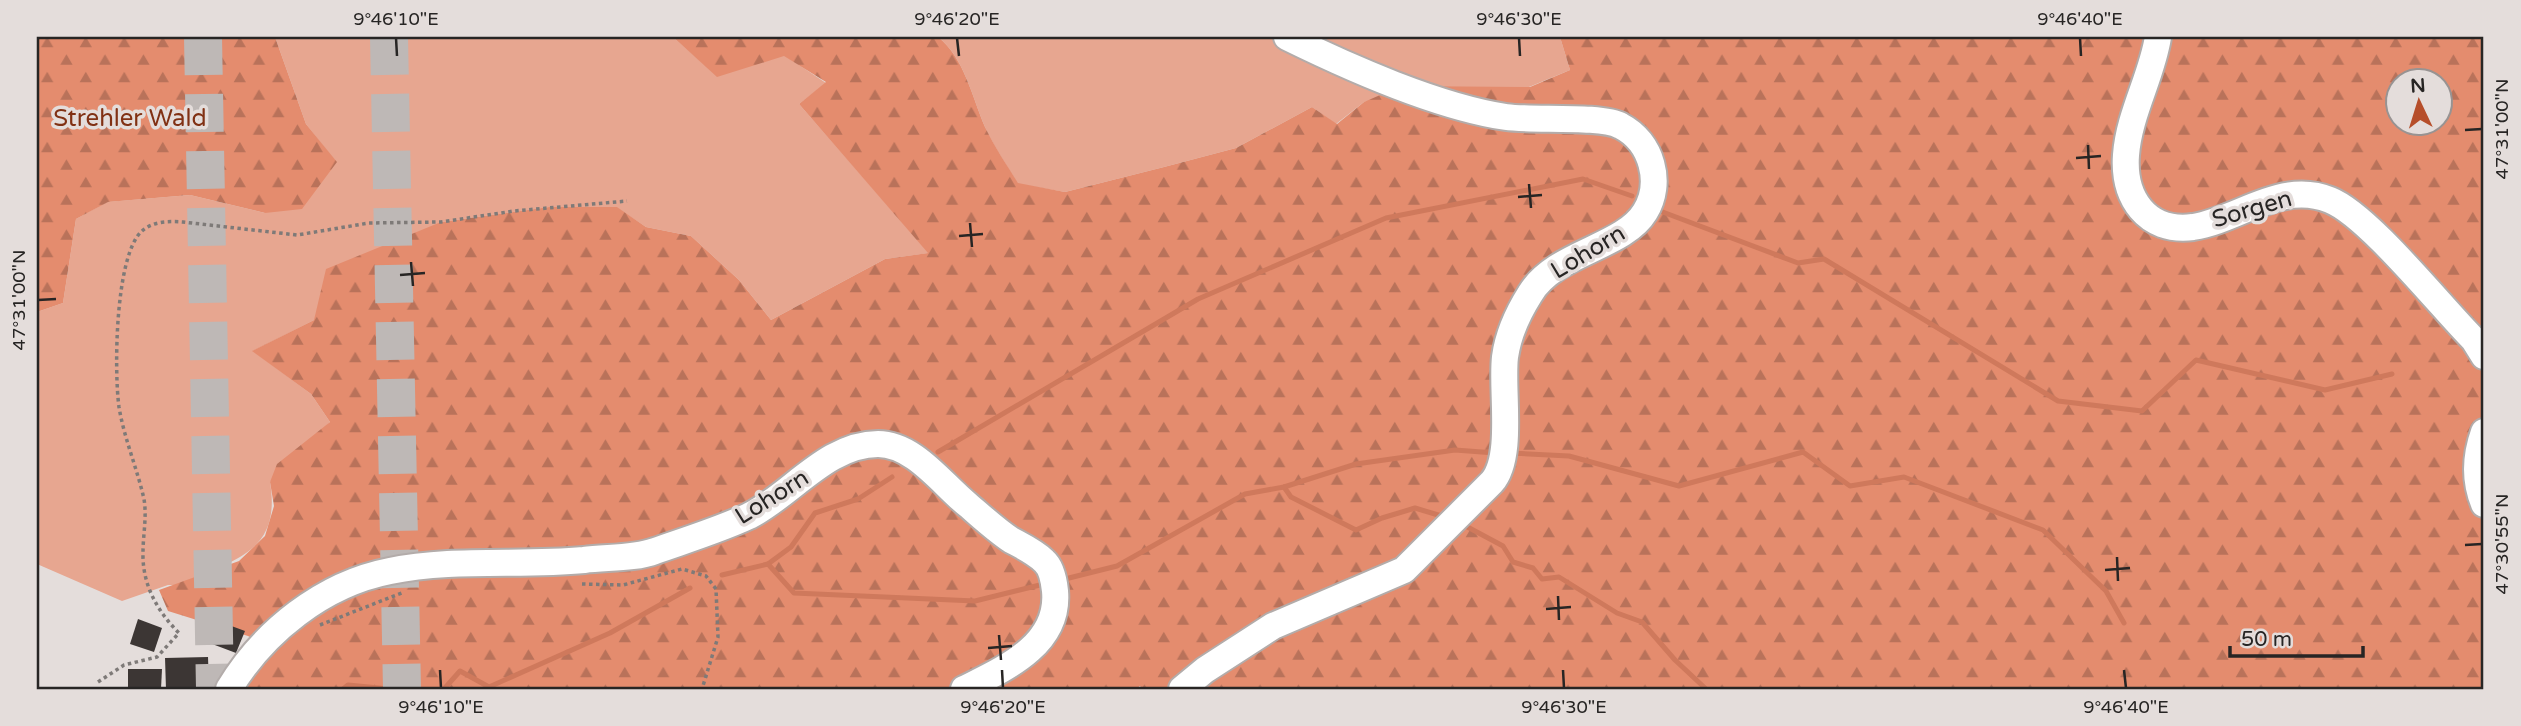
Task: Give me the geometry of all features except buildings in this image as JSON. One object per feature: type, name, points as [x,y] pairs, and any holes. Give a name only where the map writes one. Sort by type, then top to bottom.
[{"type":"street","name":"Lohorn","points":[[1182,689],[1205,670],[1273,626],[1404,570],[1496,478],[1502,453],[1505,357],[1523,305],[1534,287],[1547,274],[1632,227],[1645,213],[1655,188],[1655,175],[1649,158],[1634,136],[1620,125],[1597,120],[1507,117],[1458,106],[1321,54],[1287,37]]},
{"type":"street","name":"Sorgen","points":[[2158,37],[2126,157],[2129,194],[2147,218],[2171,226],[2193,227],[2286,196],[2318,196],[2333,201],[2366,226],[2474,340],[2484,356]]},
{"type":"street","points":[[2484,432],[2476,468],[2478,488],[2484,505]]},
{"type":"street","name":"Lohorn","points":[[229,689],[261,643],[294,616],[333,592],[386,571],[421,566],[555,562],[651,553],[750,516],[830,460],[875,444],[888,445],[911,455],[999,531],[1045,561],[1053,578],[1052,621],[1040,640],[1023,656],[964,689]]},
{"type":"path","points":[[98,682],[124,665],[158,657],[179,633],[153,598],[145,575],[145,505],[122,422],[117,380],[117,334],[128,255],[144,229],[168,222],[183,222],[297,235],[369,223],[440,222],[514,211],[627,201]]},
{"type":"path","points":[[574,584],[623,585],[682,569],[706,576],[716,589],[718,637],[702,689]]},
{"type":"path","points":[[314,628],[410,589]]},
{"type":"shaded area","points":[[275,37],[673,37],[717,76],[784,55],[826,83],[799,104],[929,253],[885,259],[771,320],[739,280],[691,236],[646,227],[616,207],[549,207],[441,222],[314,320],[253,351],[311,394],[330,422],[270,482],[272,506],[268,525],[260,540],[249,551],[217,568],[178,585],[168,585],[122,601],[37,564],[37,312],[63,303],[76,219],[107,202],[190,195],[265,213],[336,162],[306,124]]},
{"type":"shaded area","points":[[938,37],[1560,37],[1570,70],[1529,87],[1446,89],[1364,102],[1336,124],[1312,107],[1236,148],[1065,192],[1018,184],[989,134],[961,66]]},
{"type":"green space","name":"Strehler Wald","points":[[37,37],[275,37],[306,124],[337,162],[302,209],[265,213],[190,195],[108,202],[76,219],[63,303],[37,312]]},
{"type":"green space","points":[[673,37],[938,37],[961,66],[985,127],[1018,183],[1065,192],[1236,148],[1312,107],[1337,124],[1364,102],[1401,86],[1530,87],[1570,70],[1560,37],[2484,37],[2484,689],[1142,689],[1140,686],[1136,689],[229,689],[261,643],[248,636],[168,611],[159,590],[239,561],[265,536],[274,506],[270,482],[277,464],[330,422],[311,394],[252,351],[314,320],[326,269],[441,222],[549,207],[617,207],[646,227],[691,236],[739,280],[771,320],[885,259],[928,253],[799,104],[826,82],[784,56],[717,77]]},
{"type":"waterway","points":[[938,452],[1198,299],[1386,218],[1583,179],[1632,196]]},
{"type":"waterway","points":[[1660,211],[1798,263],[1824,259],[2058,401],[2142,411],[2196,360],[2325,390],[2392,374]]},
{"type":"waterway","points":[[1061,580],[1117,566],[1245,494],[1284,487],[1356,464],[1455,450],[1495,453]]},
{"type":"waterway","points":[[1511,453],[1569,456],[1679,486],[1803,452],[1850,486],[1904,477],[2043,530],[2106,591],[2124,623]]},
{"type":"waterway","points":[[768,564],[791,547],[815,513],[858,499],[892,477]]},
{"type":"waterway","points":[[1284,487],[1291,497],[1356,530],[1382,518],[1415,508],[1445,517]]},
{"type":"waterway","points":[[1460,523],[1503,546],[1513,562],[1533,568],[1542,579],[1559,577],[1617,613],[1642,622],[1675,660],[1706,689]]},
{"type":"waterway","points":[[722,575],[768,564],[794,593],[975,601],[1048,583]]},
{"type":"waterway","points":[[444,689],[460,671],[489,687],[610,633],[690,588]]},
{"type":"waterway","points":[[343,689],[348,685],[389,689]]},
{"type":"tunnel","points":[[203,37],[215,689]]},
{"type":"tunnel","points":[[389,37],[402,689]]}]
